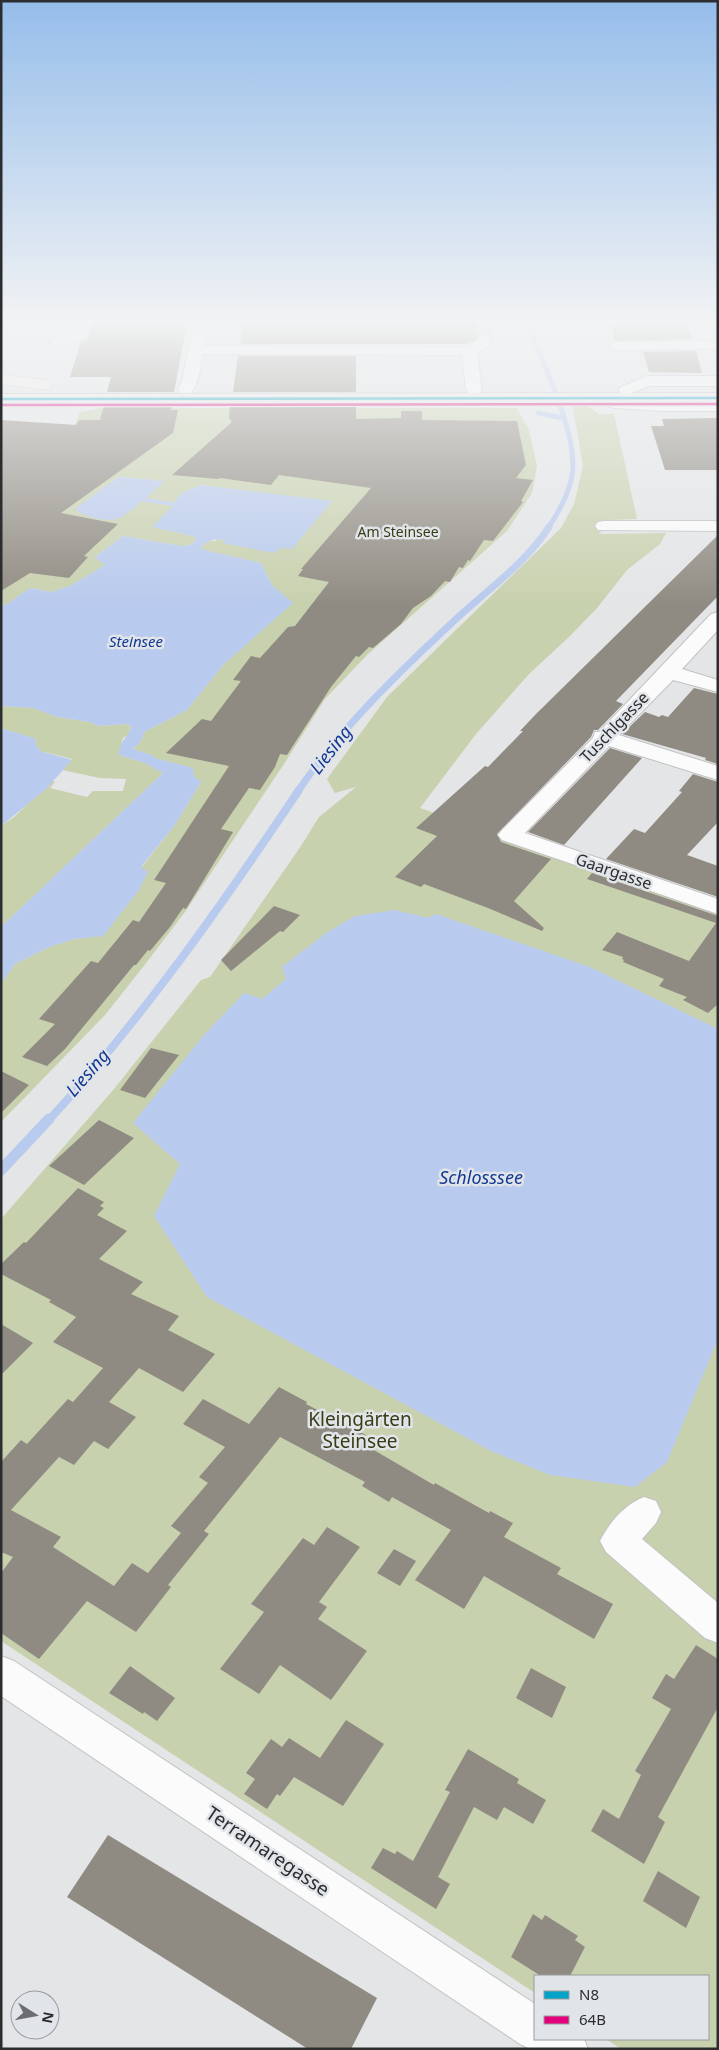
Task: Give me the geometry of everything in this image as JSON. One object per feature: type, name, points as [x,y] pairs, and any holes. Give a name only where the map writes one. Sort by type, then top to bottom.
[{"type":"street","points":[[604,526],[718,526]]},
{"type":"street","name":"Tuschlgasse","points":[[510,834],[669,672],[718,618]]},
{"type":"street","points":[[669,672],[718,686]]},
{"type":"street","points":[[604,738],[718,773]]},
{"type":"street","name":"Gaargasse","points":[[510,834],[718,907]]},
{"type":"street","points":[[644,1512],[618,1541],[718,1626]]},
{"type":"street","name":"Terramaregasse","points":[[1,1674],[534,2027]]},
{"type":"street","points":[[552,2040],[566,2049]]},
{"type":"green space","name":"Am Steinsee","points":[[79,414],[520,414],[529,430],[537,466],[532,493],[507,531],[367,655],[325,699],[185,912],[143,967],[105,1015],[1,1122],[1,984],[15,964],[49,947],[74,939],[103,935],[141,868],[174,826],[201,782],[193,776],[192,768],[154,758],[154,756],[133,749],[141,741],[144,732],[187,710],[223,665],[292,603],[272,585],[261,563],[203,550],[201,547],[208,541],[225,540],[332,502],[201,485],[182,493],[174,503],[145,498],[164,481],[118,477],[76,510],[118,518],[142,501],[174,506],[153,527],[193,536],[196,540],[190,545],[182,546],[123,536],[95,557],[106,565],[70,586],[52,592],[30,588],[6,605],[1,604],[1,436],[70,438]]},
{"type":"green space","name":"Kleingärten Steinsee","points":[[574,414],[614,414],[637,519],[610,520],[599,534],[666,533],[660,544],[627,570],[597,608],[529,674],[476,734],[420,808],[718,913],[718,921],[696,951],[718,959],[718,2049],[621,2049],[608,2040],[709,2040],[709,1975],[534,1975],[534,1992],[1,1641],[1,1219],[114,1089],[201,980],[210,977],[319,817],[356,787],[335,793],[327,779],[387,697],[561,528],[574,504],[583,466]]},
{"type":"green space","points":[[1,706],[33,708],[57,717],[90,722],[98,726],[127,724],[131,726],[128,735],[123,738],[119,755],[145,763],[163,773],[1,927],[1,826],[14,817],[52,781],[55,782],[50,788],[87,797],[93,791],[123,791],[126,779],[100,778],[62,770],[72,759],[40,751],[35,743],[36,739],[1,728]]},
{"type":"water","name":"Steinsee","points":[[118,477],[165,481],[146,498],[174,503],[182,493],[201,485],[332,501],[292,549],[282,548],[273,553],[223,543],[225,540],[218,539],[209,541],[201,547],[204,550],[261,563],[272,585],[293,603],[223,665],[187,710],[144,732],[141,741],[133,749],[154,756],[154,758],[193,768],[194,776],[201,782],[174,826],[141,867],[148,872],[139,890],[103,936],[74,939],[49,947],[15,964],[1,984],[1,927],[163,773],[145,763],[119,755],[120,747],[130,730],[131,726],[127,724],[98,726],[90,722],[57,717],[33,708],[1,706],[1,604],[6,605],[30,588],[52,592],[70,586],[105,565],[95,557],[123,536],[182,546],[190,545],[196,540],[193,536],[152,527],[173,506],[142,501],[122,517],[108,520],[90,517],[75,509]]},
{"type":"water","points":[[1,728],[36,739],[35,743],[40,751],[72,760],[46,789],[1,826]]},
{"type":"water","name":"Schlosssee","points":[[395,910],[428,918],[436,914],[590,967],[718,1029],[718,1339],[667,1462],[635,1487],[550,1475],[491,1451],[207,1297],[154,1216],[180,1164],[133,1123],[204,1035],[244,993],[262,999],[286,979],[282,967],[326,933],[355,916]]},
{"type":"building","points":[[102,414],[177,414],[173,433],[61,513],[118,524],[84,556],[88,557],[69,578],[30,573],[1,591],[1,420],[76,425],[79,420],[100,420]]},
{"type":"building","points":[[229,414],[356,414],[356,419],[401,418],[401,414],[422,414],[422,420],[517,421],[526,465],[516,478],[533,480],[521,501],[523,502],[493,541],[484,540],[470,561],[468,560],[463,568],[459,567],[450,582],[445,581],[431,596],[413,608],[401,624],[373,648],[369,647],[359,657],[356,656],[331,687],[287,755],[280,754],[275,767],[260,790],[249,788],[221,829],[233,832],[186,909],[183,908],[150,951],[148,950],[134,965],[65,1049],[47,1066],[22,1057],[55,1024],[39,1019],[91,961],[98,963],[133,920],[139,922],[166,883],[154,880],[229,766],[166,753],[202,719],[211,721],[241,681],[233,680],[251,656],[260,658],[288,627],[295,626],[329,582],[298,576],[303,569],[301,569],[371,488],[279,475],[271,485],[220,478],[172,475],[232,422],[229,418]]},
{"type":"building","points":[[718,418],[718,470],[665,470],[651,426],[664,426],[662,419]]},
{"type":"building","points":[[718,535],[718,596],[616,701],[623,704],[598,730],[594,730],[591,737],[497,834],[501,842],[551,859],[514,901],[544,928],[542,931],[424,884],[421,887],[395,877],[437,836],[416,828],[485,766],[488,767],[523,731],[520,731],[536,714]]},
{"type":"building","points":[[694,688],[718,694],[718,764],[705,760],[706,758],[622,734],[645,712],[659,717],[662,715],[668,717]]},
{"type":"building","points":[[610,748],[642,758],[564,845],[528,832]]},
{"type":"building","points":[[693,774],[718,782],[718,822],[687,855],[718,866],[718,897],[606,859],[634,829],[645,833],[682,792],[679,791]]},
{"type":"building","points":[[592,873],[718,916],[718,1004],[708,1013],[683,1000],[687,997],[659,986],[664,979],[623,962],[623,957],[602,950],[617,932],[689,961],[716,923],[587,879]]},
{"type":"building","points":[[274,906],[300,915],[283,932],[280,931],[231,971],[221,960]]},
{"type":"building","points":[[151,1048],[179,1055],[145,1098],[120,1090]]},
{"type":"building","points":[[1,1071],[29,1085],[1,1113]]},
{"type":"building","points":[[99,1120],[134,1138],[84,1185],[49,1166]]},
{"type":"building","points":[[78,1188],[104,1202],[100,1206],[104,1208],[97,1215],[127,1231],[99,1259],[143,1282],[131,1294],[179,1316],[168,1330],[215,1354],[183,1392],[139,1368],[109,1402],[136,1417],[108,1449],[94,1441],[74,1465],[59,1457],[11,1510],[61,1537],[53,1547],[114,1586],[132,1563],[148,1573],[181,1533],[171,1526],[208,1483],[199,1477],[225,1447],[183,1424],[203,1399],[249,1424],[279,1387],[307,1402],[306,1404],[366,1435],[360,1442],[434,1485],[435,1483],[489,1513],[490,1511],[513,1523],[504,1537],[561,1568],[557,1574],[613,1604],[594,1639],[484,1576],[464,1609],[415,1580],[451,1530],[392,1497],[389,1502],[362,1486],[365,1482],[280,1437],[204,1531],[209,1534],[168,1585],[171,1587],[136,1632],[87,1601],[39,1659],[1,1633],[1,1573],[13,1557],[1,1552],[1,1462],[21,1440],[27,1444],[68,1399],[73,1402],[103,1368],[53,1342],[76,1317],[49,1302],[51,1300],[1,1274],[1,1264],[24,1242],[26,1243]]},
{"type":"building","points":[[1,1324],[33,1343],[1,1375]]},
{"type":"building","points":[[327,1527],[360,1547],[319,1602],[327,1607],[318,1619],[367,1651],[331,1700],[280,1665],[259,1694],[220,1669],[264,1612],[251,1604],[303,1538],[314,1545]]},
{"type":"building","points":[[394,1549],[416,1561],[400,1586],[377,1573]]},
{"type":"building","points":[[696,1645],[718,1659],[718,1707],[658,1817],[665,1822],[644,1864],[591,1831],[603,1809],[619,1819],[641,1775],[635,1771],[671,1709],[652,1698],[666,1674],[674,1679]]},
{"type":"building","points":[[130,1666],[175,1698],[157,1721],[109,1693]]},
{"type":"building","points":[[531,1668],[566,1687],[552,1718],[516,1698]]},
{"type":"building","points":[[346,1720],[384,1744],[343,1806],[294,1777],[280,1796],[277,1794],[267,1809],[244,1794],[255,1779],[246,1773],[271,1739],[282,1747],[289,1738],[320,1758]]},
{"type":"building","points":[[468,1749],[519,1779],[517,1783],[546,1800],[533,1824],[504,1807],[497,1820],[474,1807],[438,1877],[450,1884],[436,1909],[371,1868],[383,1848],[395,1854],[397,1851],[413,1861],[450,1792],[445,1790]]},
{"type":"building","points":[[108,1835],[377,1998],[351,2049],[308,2049],[67,1897]]},
{"type":"building","points":[[658,1871],[700,1897],[686,1928],[643,1901]]},
{"type":"building","points":[[533,1914],[542,1920],[545,1915],[578,1936],[575,1940],[585,1947],[571,1975],[539,1975],[511,1957]]},
{"type":"waterway","points":[[541,414],[563,418]]},
{"type":"waterway","name":"Liesing","points":[[548,528],[566,497],[572,476],[573,460],[562,414]]},
{"type":"waterway","name":"Liesing","points":[[298,791],[333,745],[372,701],[467,609],[517,565],[549,527]]},
{"type":"waterway","name":"Liesing","points":[[48,1121],[116,1042],[180,960],[241,876],[299,790]]},
{"type":"waterway","name":"Liesing","points":[[1,1170],[49,1119]]}]
